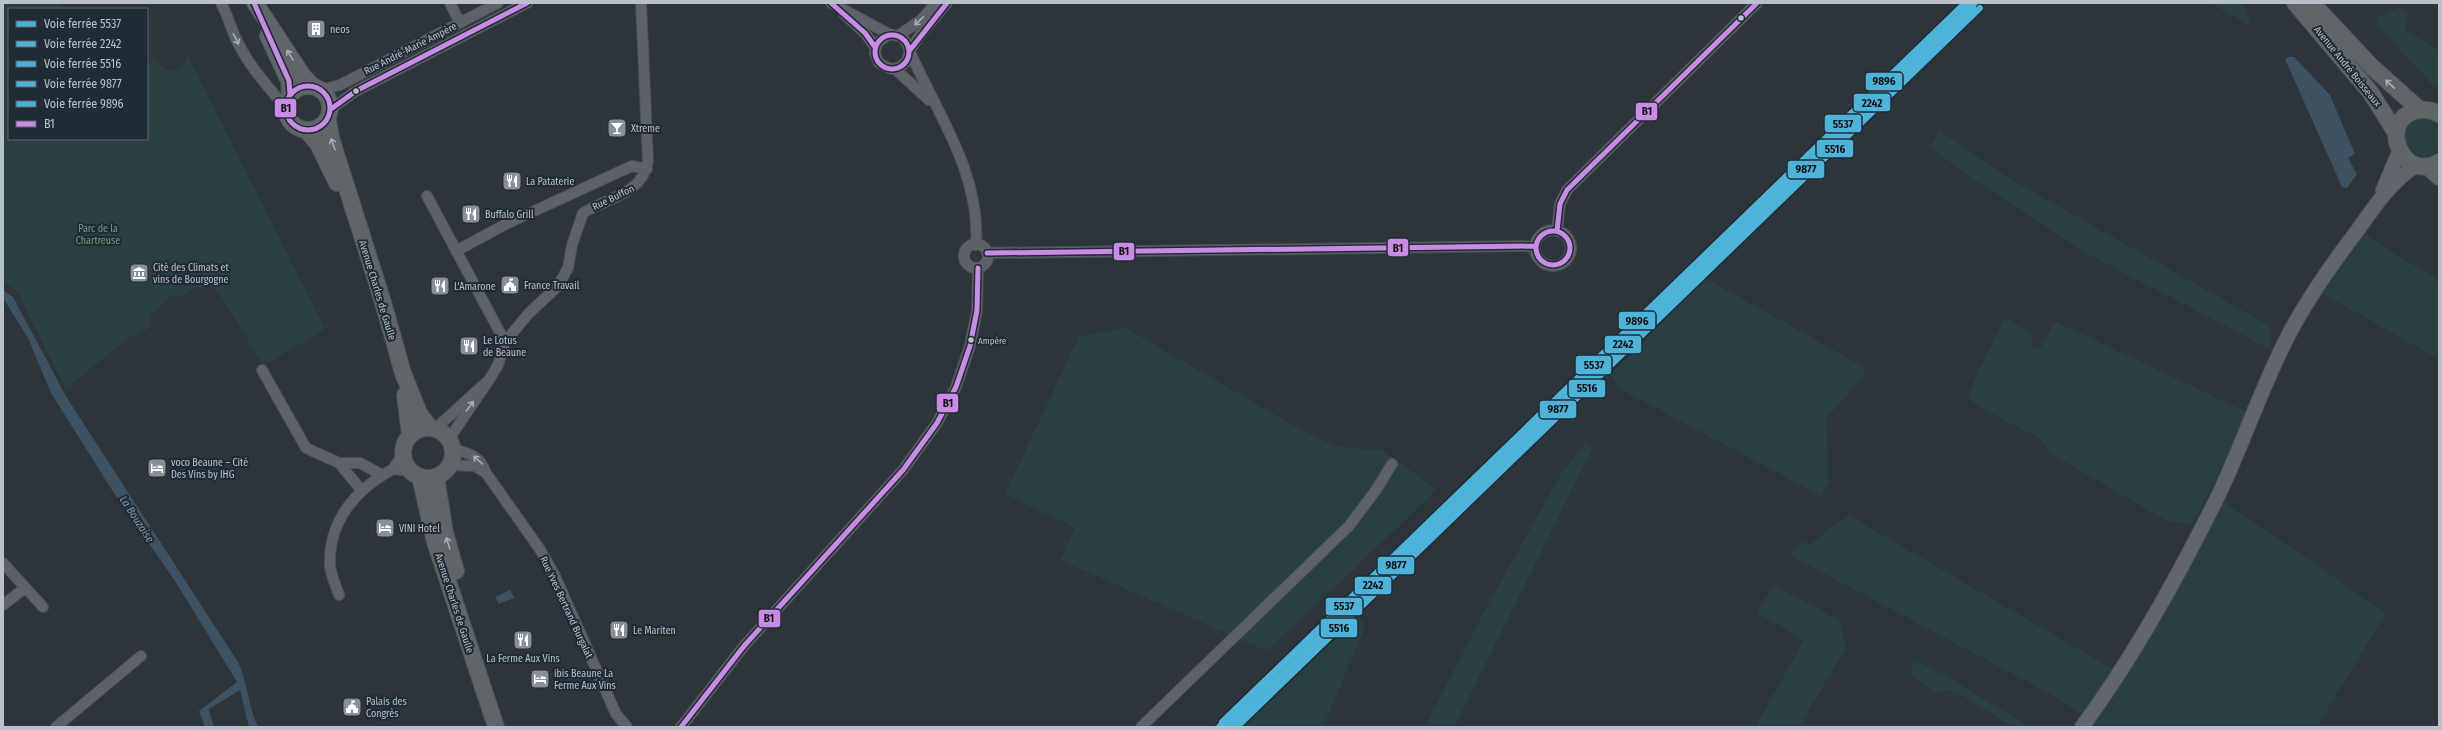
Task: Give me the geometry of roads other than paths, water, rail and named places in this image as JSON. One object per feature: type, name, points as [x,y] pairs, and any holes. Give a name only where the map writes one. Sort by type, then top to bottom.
[{"type":"main road","points":[[255,3],[303,76],[328,98],[329,114],[317,129],[306,130],[292,123],[288,101],[289,81],[257,13],[255,3]]},
{"type":"main road","name":"Avenue André Boisseaux","points":[[2295,3],[2371,93],[2396,133]]},
{"type":"main road","name":"Avenue André Boisseaux","points":[[2312,3],[2371,66],[2432,109]]},
{"type":"main road","points":[[288,101],[302,86],[317,88]]},
{"type":"main road","points":[[2432,109],[2413,112],[2402,120],[2396,133],[2396,143],[2399,152],[2410,162],[2427,164],[2439,177]]},
{"type":"main road","name":"Avenue Charles de Gaulle","points":[[329,114],[329,133],[346,181],[352,208],[382,299],[403,373],[419,413],[432,428],[451,444]]},
{"type":"main road","name":"Avenue Charles de Gaulle","points":[[306,130],[318,144],[352,208]]},
{"type":"main road","points":[[2377,203],[2399,152]]},
{"type":"main road","points":[[2082,727],[2138,647],[2204,524],[2233,464],[2274,366],[2298,318],[2321,281],[2377,203],[2401,177],[2427,164]]},
{"type":"main road","name":"Avenue Charles de Gaulle","points":[[403,373],[410,435],[406,440],[403,454],[422,475],[445,533],[505,727]]},
{"type":"main road","points":[[410,435],[416,431],[432,428]]},
{"type":"main road","points":[[422,475],[450,466],[451,444]]},
{"type":"main road","name":"Avenue Charles de Gaulle","points":[[422,475],[436,542],[496,727]]},
{"type":"street","points":[[221,3],[230,28],[248,60],[268,89],[288,101]]},
{"type":"street","points":[[450,3],[460,23]]},
{"type":"street","name":"Rue André-Marie Ampère","points":[[317,88],[340,84],[498,3]]},
{"type":"street","name":"Rue André-Marie Ampère","points":[[329,114],[351,94],[527,3]]},
{"type":"street","points":[[456,251],[506,224],[632,166],[647,169],[648,161],[642,3]]},
{"type":"street","points":[[875,47],[880,38],[894,34],[921,20],[936,3]]},
{"type":"street","points":[[895,69],[907,61],[910,51],[947,3]]},
{"type":"street","points":[[1557,230],[1558,210],[1567,190],[1757,3]]},
{"type":"street","points":[[832,4],[907,41],[910,51],[936,107],[947,127],[964,169],[975,212],[976,244]]},
{"type":"street","points":[[832,4],[865,33],[875,47],[879,63],[886,68],[895,69],[936,107]]},
{"type":"street","name":"Rue Buffon","points":[[451,444],[498,365],[504,342],[529,313],[558,286],[568,268],[572,246],[582,213],[632,189],[642,181],[647,169]]},
{"type":"street","points":[[427,196],[504,342]]},
{"type":"street","points":[[1557,230],[1566,236],[1570,245],[1569,255],[1562,263],[1553,265],[1543,262],[1537,255],[1535,246],[1542,233],[1557,230]]},
{"type":"street","points":[[976,244],[983,247],[987,253],[987,261],[978,268],[967,264],[964,257],[969,247],[976,244]]},
{"type":"street","points":[[987,253],[1535,246]]},
{"type":"street","points":[[681,727],[744,646],[903,470],[937,423],[956,387],[970,346],[977,310],[978,268]]},
{"type":"street","points":[[262,370],[306,448],[339,463],[360,463],[382,475]]},
{"type":"street","name":"Rue Buffon","points":[[432,428],[489,380]]},
{"type":"street","name":"Rue Yves Bertrand Burgalat","points":[[451,444],[478,458],[486,473],[539,548],[550,567],[616,714],[627,727]]},
{"type":"street","points":[[339,595],[330,566],[334,532],[347,504],[370,484],[393,469],[403,454]]},
{"type":"street","points":[[339,463],[362,491]]},
{"type":"street","points":[[1141,727],[1349,526],[1376,490],[1392,464]]},
{"type":"street","points":[[450,466],[475,466],[486,473]]},
{"type":"street","points":[[393,469],[422,475]]},
{"type":"street","points":[[3,563],[43,607]]},
{"type":"street","points":[[3,605],[25,588]]},
{"type":"street","points":[[56,727],[141,656]]},
{"type":"water","points":[[2294,57],[2330,95],[2355,154],[2348,158],[2357,174],[2347,188],[2342,187],[2285,59]]},
{"type":"water","name":"La Bouzaise","points":[[3,290],[13,297],[67,398],[238,662],[258,727],[249,727],[240,690],[209,709],[214,727],[205,727],[199,711],[237,682],[175,581],[112,490],[51,393],[28,338],[3,298]]},
{"type":"water","points":[[510,590],[514,598],[499,604],[495,597]]},
{"type":"rail line","name":"9896","points":[[1222,722],[1965,3]]},
{"type":"rail line","name":"5537","points":[[1219,727],[1968,3]]},
{"type":"rail line","name":"2242","points":[[1227,727],[1975,3]]},
{"type":"rail line","name":"9877","points":[[1229,727],[1973,8]]},
{"type":"rail line","name":"5516","points":[[1237,727],[1980,8]]},
{"type":"place","name":"neos","points":[[316,29]]},
{"type":"place","name":"Xtreme","points":[[617,128]]},
{"type":"place","name":"La Pataterie","points":[[512,181]]},
{"type":"place","name":"Buffalo Grill","points":[[471,214]]},
{"type":"place","name":"Cité des Climats et vins de Bourgogne","points":[[139,273]]},
{"type":"place","name":"France Travail","points":[[510,285]]},
{"type":"place","name":"L'Amarone","points":[[440,286]]},
{"type":"place","name":"Ampère","points":[[971,340]]},
{"type":"place","name":"Le Lotus de Beaune","points":[[469,346]]},
{"type":"place","name":"voco Beaune – Cité Des Vins by IHG","points":[[157,468]]},
{"type":"place","name":"VINI Hotel","points":[[385,528]]},
{"type":"place","name":"Le Mariten","points":[[619,630]]},
{"type":"place","name":"La Ferme Aux Vins","points":[[523,640]]},
{"type":"place","name":"ibis Beaune La Ferme Aux Vins","points":[[540,679]]},
{"type":"place","name":"Palais des Congrès","points":[[352,707]]},
{"type":"park label","name":"Parc de la Chartreuse","points":[[98,234]]}]
